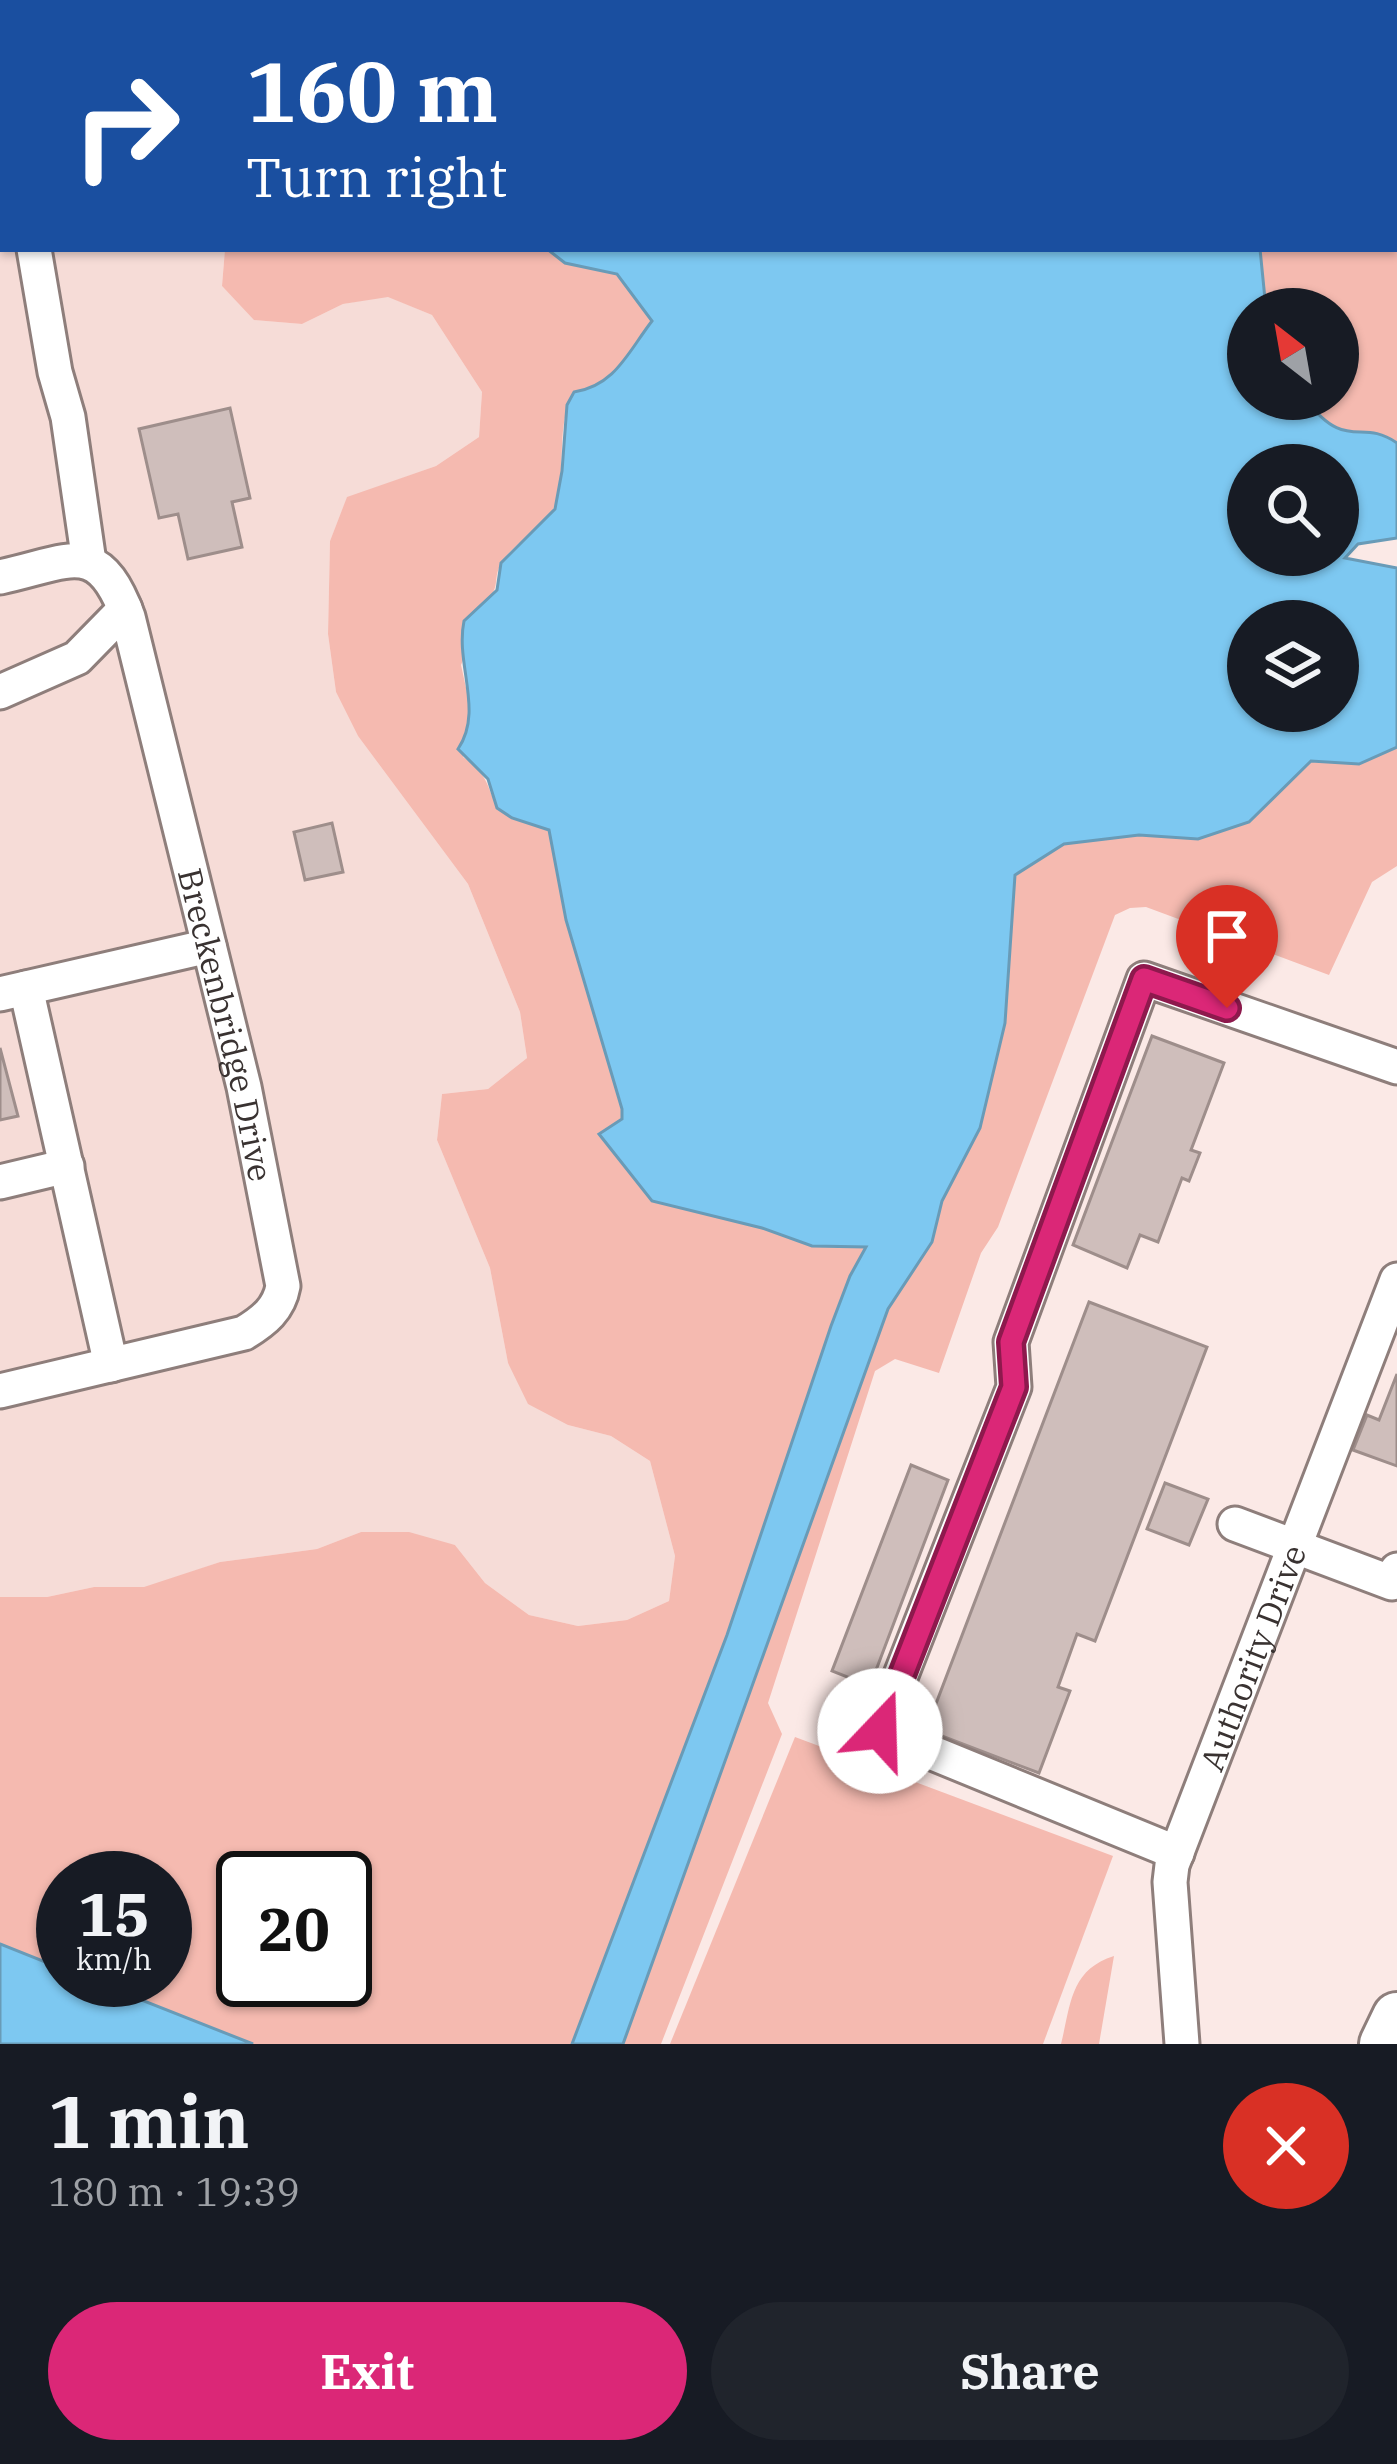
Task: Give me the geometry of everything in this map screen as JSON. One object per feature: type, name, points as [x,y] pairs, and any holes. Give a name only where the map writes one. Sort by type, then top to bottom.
[{"type":"highway","points":[[1384,2044],[1397,2017]]},
{"type":"street","points":[[0,577],[81,559],[89,562],[68,417],[55,372],[35,252]]},
{"type":"street","name":"Breckenbridge Drive","points":[[0,1391],[244,1333],[264,1321],[280,1300],[283,1286],[209,946],[125,609],[116,585],[101,567],[89,562]]},
{"type":"street","points":[[0,692],[77,658],[125,609]]},
{"type":"street","points":[[110,1365],[67,1166],[13,991],[209,946]]},
{"type":"street","points":[[1177,1853],[880,1731],[1014,1387],[1011,1342],[1144,979],[1397,1067]]},
{"type":"street","points":[[0,1182],[67,1166]]},
{"type":"street","name":"Authority Drive","points":[[1182,2044],[1170,1882],[1177,1853],[1397,1280]]},
{"type":"street","points":[[1235,1524],[1394,1576]]},
{"type":"shaded area","points":[[0,252],[225,252],[222,286],[255,320],[302,324],[343,304],[387,296],[432,315],[482,392],[479,437],[436,466],[347,498],[330,541],[328,634],[336,692],[358,736],[468,884],[520,1012],[527,1058],[488,1089],[442,1094],[437,1140],[490,1268],[508,1363],[568,1425],[611,1436],[650,1461],[675,1556],[669,1601],[627,1620],[578,1626],[529,1615],[485,1583],[455,1545],[361,1532],[317,1549],[220,1562],[144,1588],[94,1587],[47,1597],[0,1597]]},
{"type":"shaded area","points":[[225,252],[552,252],[614,274],[653,321],[610,375],[574,393],[568,405],[556,502],[546,519],[501,564],[461,665],[470,706],[463,757],[480,772],[503,811],[549,830],[566,920],[622,1109],[622,1119],[599,1134],[762,1228],[812,1246],[867,1246],[831,1326],[727,1635],[572,2044],[253,2044],[159,2007],[192,2007],[192,1851],[36,1851],[36,1958],[0,1944],[0,1597],[144,1587],[220,1562],[317,1549],[361,1532],[409,1532],[455,1545],[485,1583],[529,1615],[578,1626],[627,1620],[669,1601],[675,1556],[650,1461],[611,1436],[568,1425],[528,1404],[508,1363],[490,1268],[437,1140],[442,1094],[488,1089],[527,1058],[520,1012],[468,884],[358,736],[336,692],[328,634],[330,541],[347,497],[436,466],[479,437],[482,392],[432,315],[388,297],[343,304],[302,324],[254,320],[222,286]]},
{"type":"shaded area","points":[[1260,252],[1397,252],[1397,443],[1326,420],[1359,420],[1359,288],[1264,288]]},
{"type":"shaded area","points":[[1397,747],[1397,866],[1372,882],[1329,975],[1146,907],[1115,915],[998,1227],[981,1253],[939,1373],[895,1359],[875,1371],[768,1703],[782,1734],[661,2044],[623,2044],[888,1309],[932,1242],[942,1201],[980,1128],[1005,1023],[1015,874],[1063,844],[1139,835],[1198,839],[1311,761],[1359,764]]},
{"type":"shaded area","points":[[795,1737],[1113,1856],[1043,2044],[670,2044]]},
{"type":"shaded area","points":[[1114,1956],[1099,2044],[1061,2044],[1081,1979]]},
{"type":"water","points":[[551,252],[1260,252],[1264,288],[1227,288],[1227,420],[1325,420],[1343,430],[1373,433],[1397,443],[1397,538],[1359,544],[1359,444],[1227,444],[1227,576],[1359,576],[1359,561],[1397,568],[1397,747],[1359,764],[1311,761],[1249,822],[1198,839],[1139,835],[1064,844],[1015,875],[1005,1023],[980,1128],[942,1201],[932,1242],[888,1309],[623,2044],[572,2044],[727,1635],[831,1326],[866,1247],[812,1246],[762,1228],[652,1201],[599,1134],[622,1119],[622,1109],[566,920],[549,830],[497,808],[488,779],[458,749],[469,719],[464,621],[497,590],[501,563],[555,509],[567,405],[574,392],[610,375],[652,321],[617,274],[565,263]]},
{"type":"water","points":[[0,1944],[36,1958],[36,2007],[159,2007],[253,2044],[0,2044]]},
{"type":"building","points":[[230,408],[250,498],[232,502],[242,547],[188,559],[178,514],[159,518],[139,429]]},
{"type":"building","points":[[332,823],[343,872],[305,880],[294,832]]},
{"type":"building","points":[[1152,1036],[1224,1063],[1191,1150],[1200,1153],[1189,1181],[1182,1178],[1158,1242],[1140,1235],[1127,1268],[1073,1245]]},
{"type":"building","points":[[0,1048],[18,1116],[0,1120]]},
{"type":"building","points":[[1089,1302],[1207,1347],[1095,1641],[1077,1634],[1058,1687],[1070,1691],[1039,1773],[926,1730]]},
{"type":"building","points":[[1397,1374],[1397,1466],[1353,1450],[1367,1415],[1379,1420]]},
{"type":"building","points":[[911,1465],[948,1480],[870,1686],[832,1671]]},
{"type":"building","points":[[1165,1483],[1208,1499],[1189,1545],[1147,1529]]},
{"type":"route","points":[[880,1731],[1014,1387],[1011,1342],[1144,979],[1227,1008]]}]
